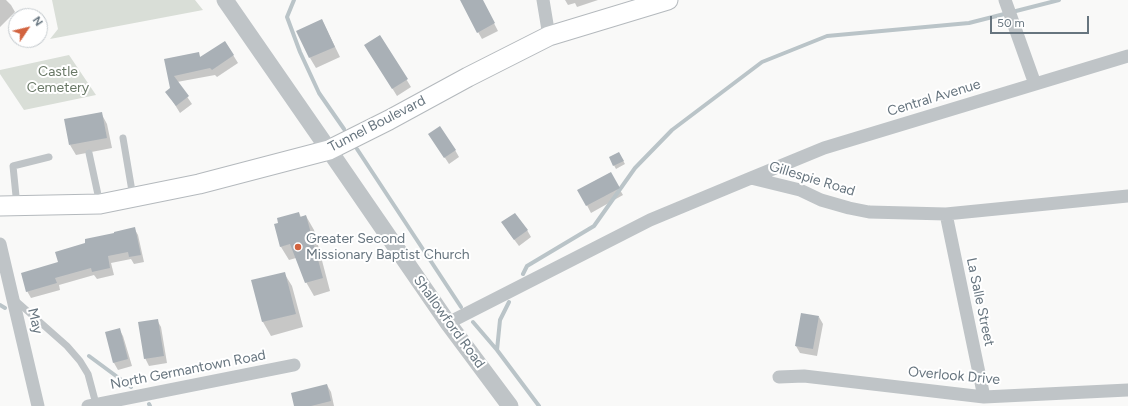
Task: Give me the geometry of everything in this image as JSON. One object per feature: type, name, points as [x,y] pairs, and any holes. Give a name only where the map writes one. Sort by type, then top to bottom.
[{"type":"main road","name":"Tunnel Boulevard","points":[[8,206],[100,204],[199,184],[329,150],[548,36],[668,0]]},
{"type":"street","name":"Shallowford Road","points":[[225,0],[448,323],[510,406]]},
{"type":"street","points":[[543,0],[548,36]]},
{"type":"street","points":[[1005,0],[1035,84]]},
{"type":"street","name":"Central Avenue","points":[[751,178],[824,148],[1128,56]]},
{"type":"street","name":"Gillespie Road","points":[[448,323],[650,220],[751,178],[800,190],[821,200],[869,212],[946,214],[1128,196]]},
{"type":"street","name":"La Salle Street","points":[[946,214],[984,397]]},
{"type":"street","name":"May","points":[[0,244],[38,406]]},
{"type":"street","name":"North Germantown Road","points":[[92,405],[294,365]]},
{"type":"street","name":"Overlook Drive","points":[[779,377],[804,376],[984,397],[1128,390]]},
{"type":"lane","points":[[123,138],[133,197]]},
{"type":"lane","points":[[89,153],[100,204]]},
{"type":"lane","points":[[8,206],[13,166],[49,157]]},
{"type":"lane","points":[[13,299],[67,346],[80,361],[88,374],[92,405]]},
{"type":"green space","points":[[52,0],[195,0],[203,10],[50,39],[58,29]]},
{"type":"green space","name":"Castle Cemetery","points":[[69,55],[96,95],[24,110],[0,74],[0,70]]},
{"type":"building","points":[[460,0],[483,0],[495,23],[477,33]]},
{"type":"building","points":[[322,19],[335,47],[309,58],[296,31]]},
{"type":"building","points":[[380,35],[408,79],[392,89],[364,45]]},
{"type":"building","points":[[225,41],[234,55],[212,70],[210,68],[174,76],[189,96],[176,106],[165,92],[170,88],[164,59],[199,52],[200,57]]},
{"type":"building","points":[[102,112],[107,138],[69,145],[64,119]]},
{"type":"building","points":[[440,126],[456,150],[444,158],[428,134]]},
{"type":"building","points":[[619,152],[624,161],[613,166],[609,157]]},
{"type":"building","points":[[611,172],[620,188],[586,206],[577,190]]},
{"type":"building","points":[[299,212],[300,217],[306,215],[323,278],[305,283],[290,244],[280,247],[274,224],[278,223],[277,218]]},
{"type":"building","points":[[515,213],[528,230],[514,240],[501,222]]},
{"type":"building","points":[[135,227],[141,255],[129,257],[128,252],[108,256],[110,268],[92,272],[91,268],[55,278],[57,283],[26,292],[21,273],[58,262],[55,252],[85,243],[85,239]]},
{"type":"building","points":[[285,272],[296,314],[262,322],[251,280]]},
{"type":"building","points":[[801,313],[819,316],[813,349],[795,346]]},
{"type":"building","points":[[158,319],[164,356],[144,359],[138,322]]},
{"type":"building","points":[[120,328],[128,359],[113,363],[105,332]]},
{"type":"building","points":[[327,384],[331,401],[311,406],[294,406],[291,393]]},
{"type":"waterway","points":[[294,0],[287,17],[300,52],[319,93],[344,129]]},
{"type":"waterway","points":[[523,274],[527,266],[594,226],[635,168],[672,130],[762,62],[827,36],[969,23],[1059,0]]},
{"type":"waterway","points":[[357,149],[461,307]]},
{"type":"waterway","points":[[497,350],[500,320],[509,302]]},
{"type":"waterway","points":[[0,305],[5,308]]},
{"type":"waterway","points":[[473,322],[497,350],[539,406]]},
{"type":"waterway","points":[[89,356],[131,387]]},
{"type":"place","name":"Greater Second Missionary Baptist Church","points":[[298,247]]}]
